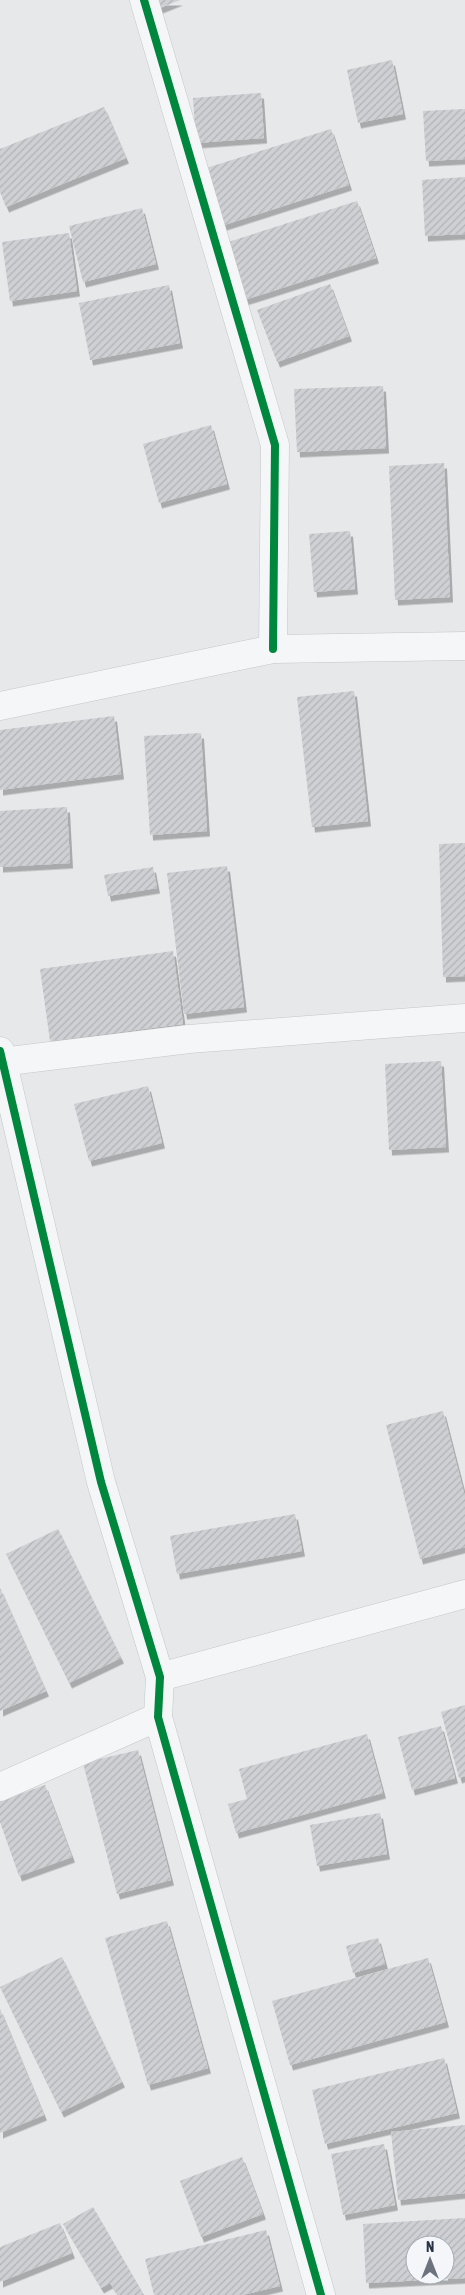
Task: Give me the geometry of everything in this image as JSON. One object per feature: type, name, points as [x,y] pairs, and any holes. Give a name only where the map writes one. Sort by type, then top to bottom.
[{"type":"street","points":[[144,0],[275,445],[273,649]]},
{"type":"street","points":[[0,706],[273,649],[465,646]]},
{"type":"street","points":[[322,2295],[158,1717],[160,1676],[101,1482],[1,1058],[189,1039],[465,1018]]},
{"type":"street","points":[[160,1676],[465,1594]]},
{"type":"street","points":[[0,1787],[158,1717]]},
{"type":"building","points":[[152,0],[180,0],[155,10]]},
{"type":"building","points":[[392,60],[403,114],[358,123],[347,70]]},
{"type":"building","points":[[261,93],[264,138],[196,143],[193,98]]},
{"type":"building","points":[[104,107],[126,158],[6,207],[0,192],[0,149]]},
{"type":"building","points":[[465,109],[465,159],[426,161],[423,111]]},
{"type":"building","points":[[331,129],[349,185],[221,226],[203,169]]},
{"type":"building","points":[[465,177],[465,234],[425,236],[422,180]]},
{"type":"building","points":[[357,201],[376,258],[241,301],[222,244]]},
{"type":"building","points":[[142,208],[156,264],[83,282],[69,226]]},
{"type":"building","points":[[69,233],[77,291],[10,301],[2,242]]},
{"type":"building","points":[[330,284],[349,336],[277,362],[257,310]]},
{"type":"building","points":[[169,285],[180,343],[90,360],[79,303]]},
{"type":"building","points":[[383,386],[386,448],[297,452],[294,389]]},
{"type":"building","points":[[211,425],[227,484],[159,503],[143,444]]},
{"type":"building","points":[[444,463],[450,597],[395,600],[389,466]]},
{"type":"building","points":[[350,531],[355,589],[314,592],[309,534]]},
{"type":"building","points":[[354,691],[368,821],[312,827],[297,697]]},
{"type":"building","points":[[114,716],[121,774],[0,790],[0,730]]},
{"type":"building","points":[[201,733],[207,831],[150,835],[144,736]]},
{"type":"building","points":[[67,807],[70,863],[0,867],[0,811]]},
{"type":"building","points":[[465,843],[465,976],[443,977],[439,844]]},
{"type":"building","points":[[227,866],[244,1007],[184,1014],[167,873]]},
{"type":"building","points":[[153,867],[157,888],[108,896],[104,875]]},
{"type":"building","points":[[173,951],[183,1024],[50,1041],[40,969]]},
{"type":"building","points":[[441,1061],[446,1147],[389,1150],[385,1064]]},
{"type":"building","points":[[148,1086],[162,1143],[89,1161],[74,1104]]},
{"type":"building","points":[[443,1411],[465,1497],[465,1547],[420,1559],[386,1425]]},
{"type":"building","points":[[295,1514],[302,1551],[177,1574],[170,1536]]},
{"type":"building","points":[[58,1529],[121,1658],[69,1683],[6,1554]]},
{"type":"building","points":[[0,1588],[46,1691],[0,1711]]},
{"type":"building","points":[[465,1705],[465,1776],[459,1778],[441,1712]]},
{"type":"building","points":[[441,1726],[455,1778],[412,1790],[398,1737]]},
{"type":"building","points":[[367,1734],[383,1793],[236,1833],[228,1804],[247,1799],[239,1769]]},
{"type":"building","points":[[138,1750],[171,1880],[117,1894],[83,1763]]},
{"type":"building","points":[[45,1785],[72,1857],[19,1876],[0,1822],[0,1801]]},
{"type":"building","points":[[380,1813],[387,1854],[317,1866],[310,1825]]},
{"type":"building","points":[[167,1921],[208,2068],[148,2085],[105,1938]]},
{"type":"building","points":[[378,1938],[385,1964],[353,1973],[346,1946]]},
{"type":"building","points":[[62,1957],[122,2082],[61,2112],[0,1987]]},
{"type":"building","points":[[428,1958],[446,2022],[290,2065],[272,2001]]},
{"type":"building","points":[[0,2009],[44,2115],[0,2133]]},
{"type":"building","points":[[444,2058],[457,2113],[325,2144],[312,2090]]},
{"type":"building","points":[[465,2125],[465,2193],[398,2200],[391,2132]]},
{"type":"building","points":[[384,2144],[395,2205],[343,2215],[331,2154]]},
{"type":"building","points":[[242,2157],[263,2214],[201,2237],[180,2181]]},
{"type":"building","points":[[93,2207],[144,2295],[118,2295],[110,2283],[101,2288],[63,2224]]},
{"type":"building","points":[[465,2218],[465,2278],[455,2279],[455,2235],[405,2235],[405,2281],[366,2283],[363,2224]]},
{"type":"building","points":[[60,2223],[72,2253],[0,2282],[0,2247]]},
{"type":"building","points":[[266,2230],[280,2286],[242,2295],[154,2295],[145,2259]]},
{"type":"cycle path","points":[[144,0],[275,445],[273,649]]},
{"type":"cycle path","points":[[0,1051],[101,1482],[160,1677],[158,1717],[321,2295]]}]
